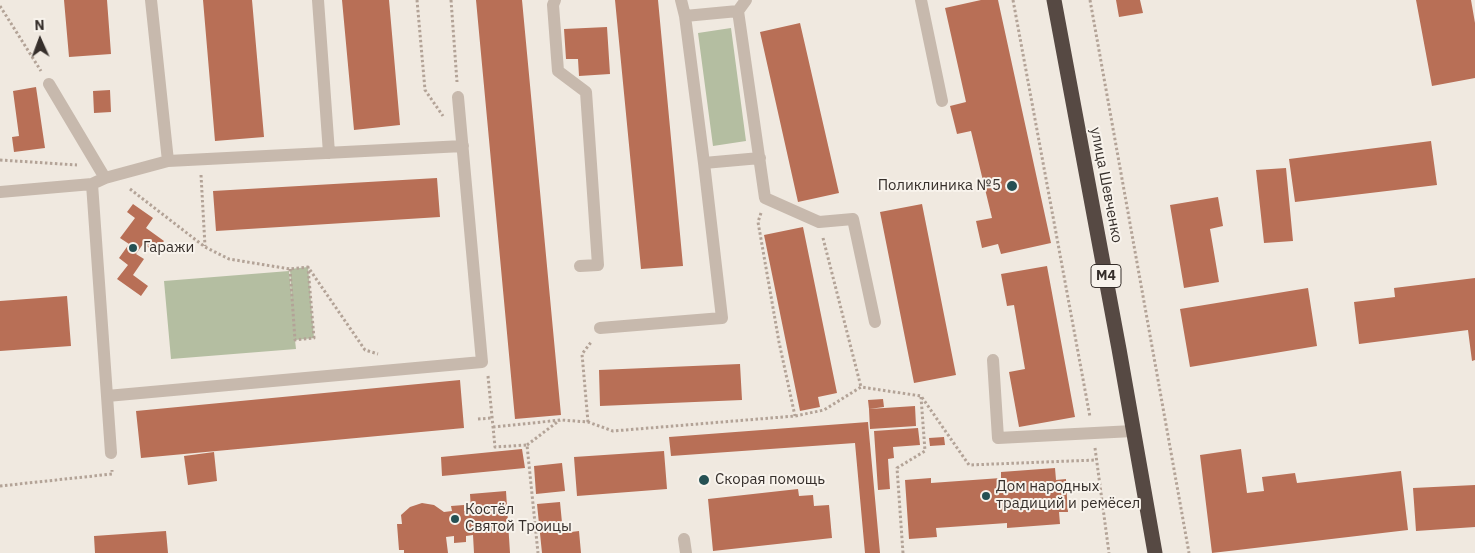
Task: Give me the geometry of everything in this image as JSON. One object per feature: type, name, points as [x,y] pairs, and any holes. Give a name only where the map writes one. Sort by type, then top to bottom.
[{"type":"highway","name":"улица Шевченко","points":[[1054,0],[1155,553]]},
{"type":"lane","points":[[151,0],[168,161]]},
{"type":"lane","points":[[318,0],[329,153]]},
{"type":"lane","points":[[555,0],[553,5],[558,71],[586,92],[598,264],[580,266]]},
{"type":"lane","points":[[600,328],[722,318],[704,163],[685,16],[681,0]]},
{"type":"lane","points":[[746,0],[738,11],[765,198],[819,222],[853,219],[875,322]]},
{"type":"lane","points":[[921,0],[942,101]]},
{"type":"lane","points":[[685,16],[738,11]]},
{"type":"lane","points":[[49,84],[105,178]]},
{"type":"lane","points":[[107,396],[482,362],[458,97]]},
{"type":"lane","points":[[0,192],[92,184],[105,178],[168,161],[463,146]]},
{"type":"lane","points":[[704,163],[760,158]]},
{"type":"lane","points":[[92,184],[111,453]]},
{"type":"lane","points":[[993,360],[998,438],[1133,431]]},
{"type":"lane","points":[[684,539],[686,553]]},
{"type":"path","points":[[417,0],[425,90],[463,146]]},
{"type":"path","points":[[451,0],[458,97]]},
{"type":"path","points":[[1013,0],[1093,433],[1110,553]]},
{"type":"path","points":[[1090,0],[1189,553]]},
{"type":"path","points":[[0,6],[49,84]]},
{"type":"path","points":[[200,159],[205,247]]},
{"type":"path","points":[[0,160],[80,165],[105,178],[123,183],[205,247],[228,259],[290,268],[308,267]]},
{"type":"path","points":[[765,198],[758,222],[779,342],[795,416]]},
{"type":"path","points":[[819,222],[861,387]]},
{"type":"path","points":[[290,268],[295,340],[314,338],[308,267]]},
{"type":"path","points":[[308,267],[365,350],[382,355]]},
{"type":"path","points":[[588,422],[582,354],[600,328]]},
{"type":"path","points":[[482,362],[487,371],[495,447],[526,445],[561,420]]},
{"type":"path","points":[[493,427],[561,420],[588,422],[613,431],[795,416],[824,410],[861,387],[921,396],[969,465],[1096,460]]},
{"type":"path","points":[[903,553],[897,468],[925,451],[921,396]]},
{"type":"path","points":[[478,419],[492,418]]},
{"type":"path","points":[[526,445],[538,553]]},
{"type":"path","points":[[0,486],[112,474],[111,453]]},
{"type":"green space","points":[[731,28],[746,141],[713,146],[698,33]]},
{"type":"green space","points":[[308,267],[314,338],[295,340],[296,349],[171,359],[164,281],[289,271],[292,300],[290,269]]},
{"type":"building","points":[[64,0],[107,0],[111,54],[69,57]]},
{"type":"building","points":[[203,0],[252,0],[264,137],[215,141]]},
{"type":"building","points":[[342,0],[389,0],[400,125],[354,130]]},
{"type":"building","points":[[476,0],[522,0],[561,415],[515,419]]},
{"type":"building","points":[[615,0],[658,0],[683,266],[641,269]]},
{"type":"building","points":[[981,0],[998,0],[1051,243],[1001,254],[998,244],[982,248],[976,221],[992,218],[971,131],[957,134],[950,106],[966,102],[945,8]]},
{"type":"building","points":[[1116,0],[1140,0],[1143,13],[1119,17]]},
{"type":"building","points":[[1416,0],[1471,0],[1475,23],[1475,78],[1432,86]]},
{"type":"building","points":[[800,23],[839,193],[798,202],[760,32]]},
{"type":"building","points":[[607,27],[610,74],[579,76],[578,59],[566,59],[564,29]]},
{"type":"building","points":[[36,87],[45,148],[14,152],[12,137],[19,136],[13,91]]},
{"type":"building","points":[[110,90],[111,112],[94,113],[93,91]]},
{"type":"building","points":[[1431,141],[1437,185],[1295,202],[1289,159]]},
{"type":"building","points":[[1286,168],[1293,241],[1264,243],[1256,170]]},
{"type":"building","points":[[437,178],[440,217],[216,231],[213,191]]},
{"type":"building","points":[[1218,197],[1223,226],[1210,229],[1219,282],[1184,288],[1170,205]]},
{"type":"building","name":"Гаражи","points":[[133,204],[153,218],[146,228],[164,241],[155,252],[143,244],[136,254],[144,259],[133,275],[148,286],[141,296],[117,279],[128,265],[119,258],[129,244],[120,238],[135,218],[127,212]]},
{"type":"building","points":[[922,204],[956,375],[914,383],[880,212]]},
{"type":"building","points":[[803,227],[837,393],[818,397],[820,407],[800,411],[764,235]]},
{"type":"building","points":[[1047,266],[1075,417],[1019,427],[1009,372],[1025,369],[1014,305],[1007,306],[1001,274]]},
{"type":"building","points":[[1475,278],[1475,360],[1472,361],[1468,330],[1359,344],[1354,302],[1395,297],[1394,288]]},
{"type":"building","points":[[1308,288],[1317,346],[1190,367],[1180,309]]},
{"type":"building","points":[[67,296],[71,346],[0,351],[0,301]]},
{"type":"building","points":[[740,364],[742,400],[600,406],[599,370]]},
{"type":"building","points":[[460,380],[464,428],[141,458],[136,411]]},
{"type":"building","points":[[883,399],[884,407],[869,409],[868,400]]},
{"type":"building","points":[[915,406],[916,426],[870,429],[869,409]]},
{"type":"building","points":[[868,422],[880,553],[865,553],[855,443],[671,456],[669,437]]},
{"type":"building","points":[[918,428],[920,445],[893,447],[894,458],[888,459],[890,489],[878,490],[874,431]]},
{"type":"building","points":[[944,437],[945,445],[930,446],[929,438]]},
{"type":"building","points":[[522,449],[525,468],[442,476],[441,457]]},
{"type":"building","points":[[1241,449],[1247,493],[1264,491],[1262,477],[1295,473],[1297,483],[1401,471],[1408,530],[1212,553],[1200,455]]},
{"type":"building","points":[[664,451],[667,489],[577,496],[574,457]]},
{"type":"building","points":[[214,452],[217,481],[188,485],[184,456]]},
{"type":"building","points":[[562,463],[565,491],[536,494],[534,466]]},
{"type":"building","name":"Дом народных традиций и ремёсел","points":[[1055,468],[1056,480],[1066,479],[1068,512],[1059,512],[1060,524],[1007,528],[1007,523],[936,528],[937,537],[909,539],[905,480],[931,478],[931,483],[1001,478],[1001,472]]},
{"type":"building","points":[[1475,485],[1475,527],[1416,531],[1413,488]]},
{"type":"building","points":[[798,489],[799,496],[813,495],[814,506],[829,505],[832,538],[713,551],[708,499]]},
{"type":"building","name":"Костёл Святой Троицы","points":[[506,491],[510,553],[474,553],[473,535],[466,536],[466,542],[454,543],[454,536],[446,537],[448,553],[404,553],[404,550],[399,550],[397,524],[402,524],[401,515],[410,507],[422,503],[434,505],[444,512],[452,511],[451,506],[464,505],[464,511],[471,510],[470,494]]},
{"type":"building","points":[[560,502],[563,533],[579,531],[581,553],[542,553],[537,504]]},
{"type":"building","points":[[166,531],[168,553],[95,553],[94,536]]},
{"type":"place","name":"Поликлиника №5","points":[[1012,186]]},
{"type":"place","name":"Гаражи","points":[[133,248]]},
{"type":"place","name":"Скорая помощь","points":[[704,480]]},
{"type":"place","name":"Дом народных традиций и ремёсел","points":[[986,496]]},
{"type":"place","name":"Костёл Святой Троицы","points":[[455,519]]}]
